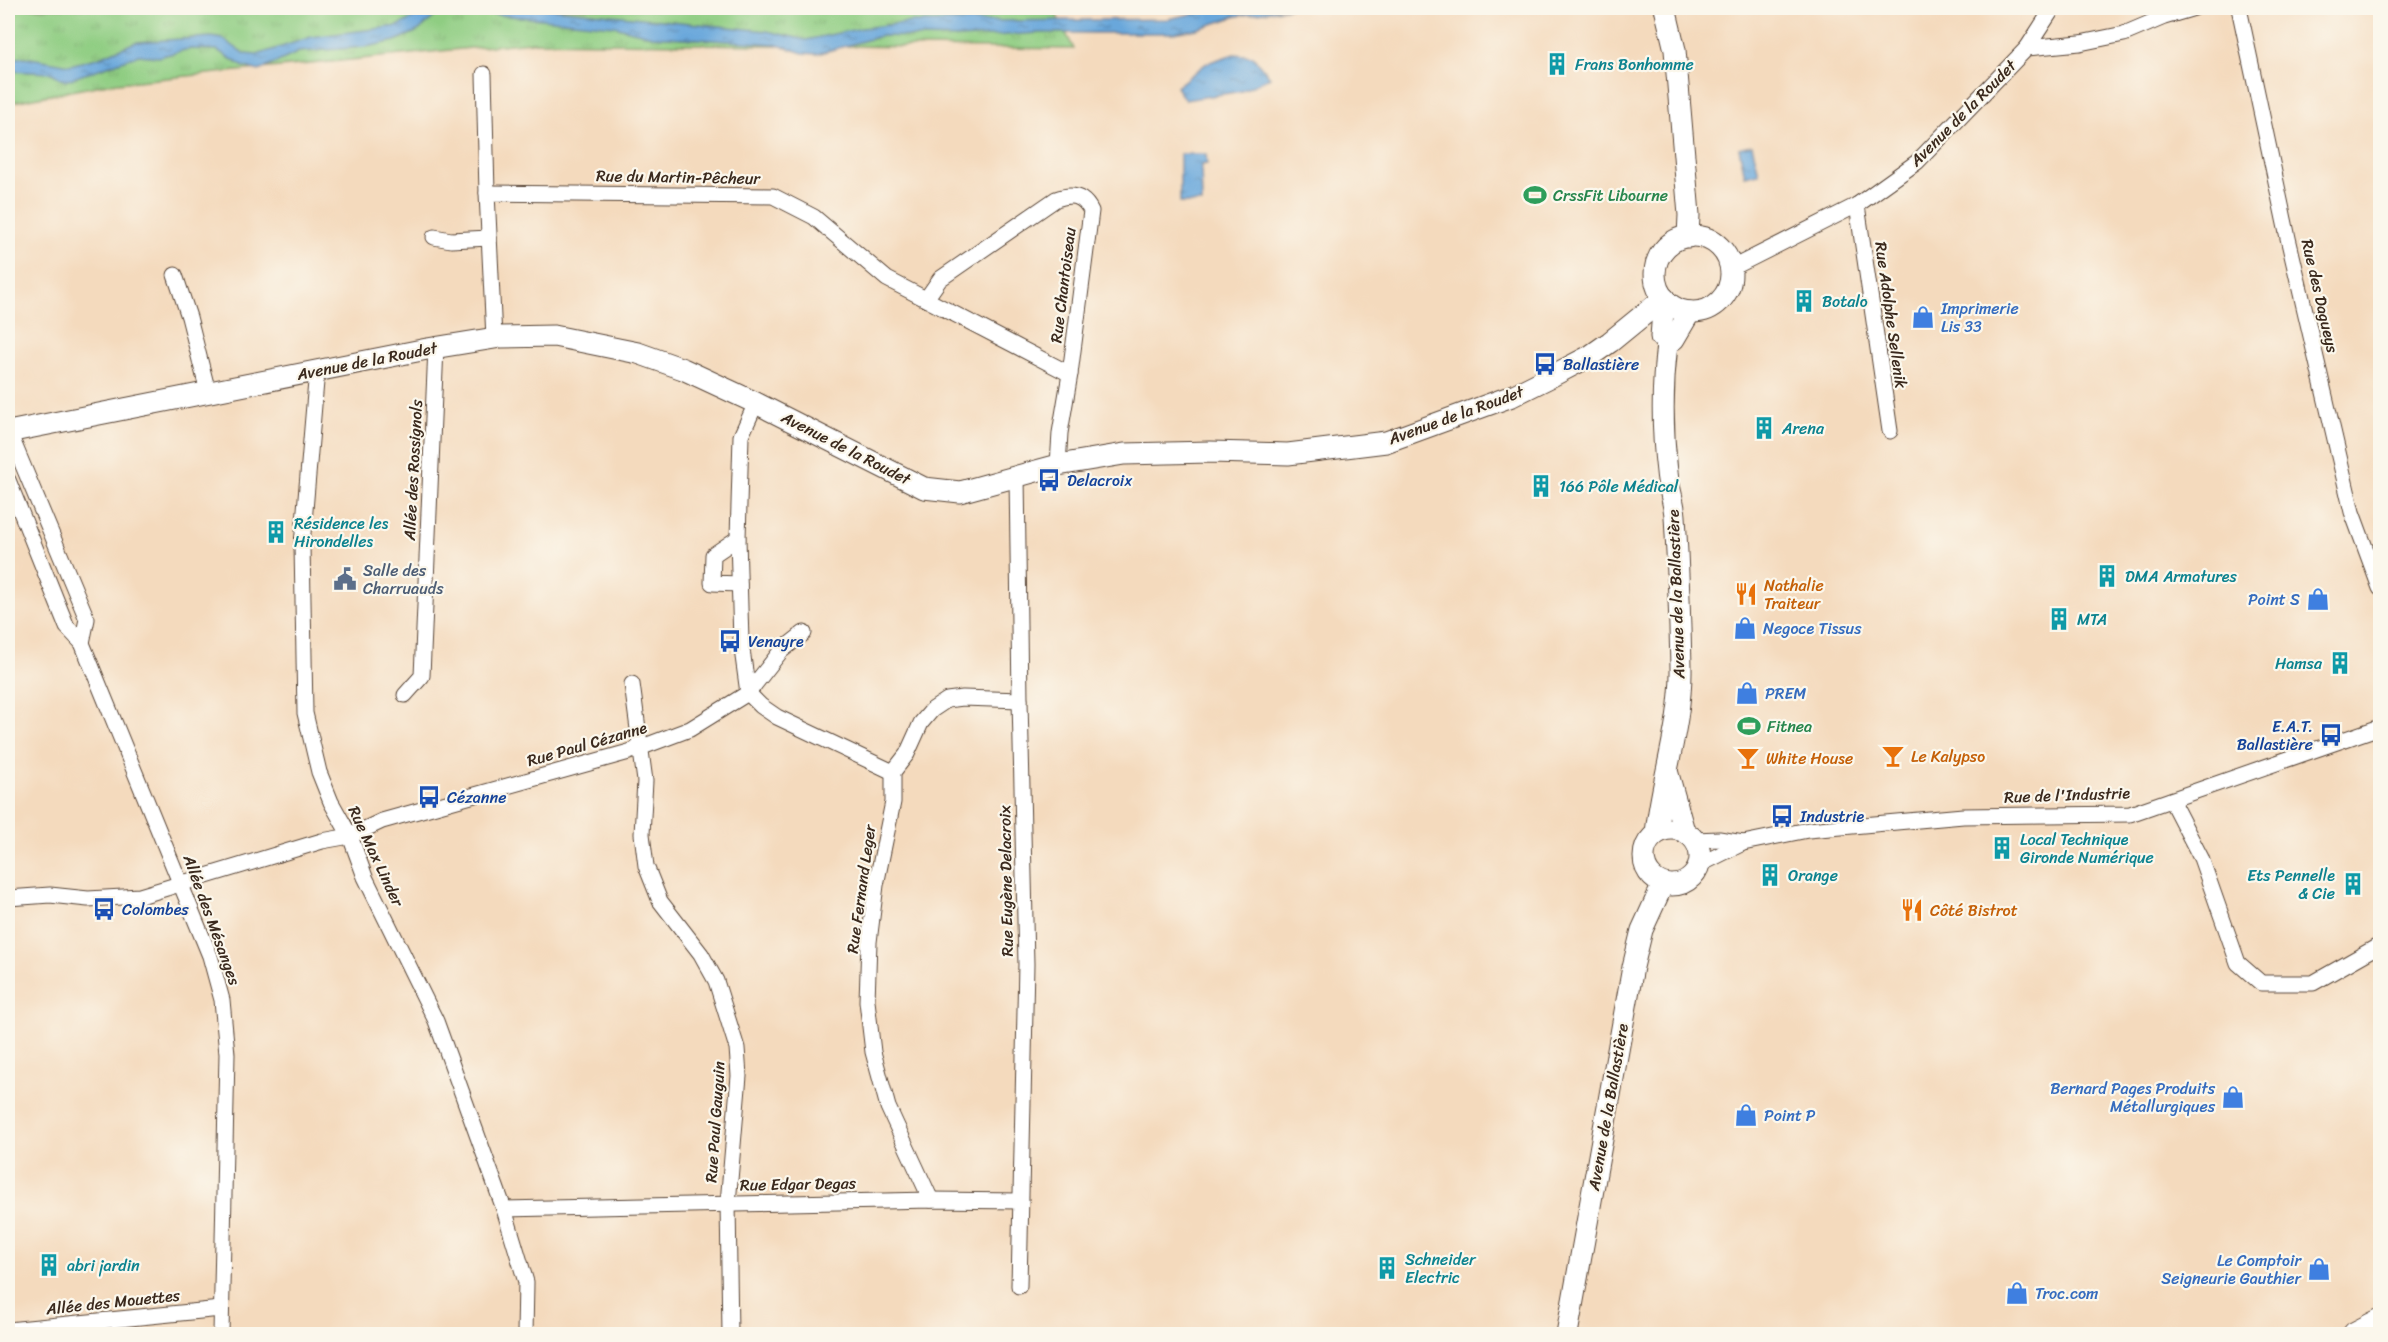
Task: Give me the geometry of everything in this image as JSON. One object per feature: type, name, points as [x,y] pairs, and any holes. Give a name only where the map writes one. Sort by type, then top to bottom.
[{"type":"main road","points":[[2355,1335],[2380,1321]]},
{"type":"street","points":[[1665,8],[1675,50],[1689,215],[1688,237]]},
{"type":"street","name":"Avenue de la Roudet","points":[[1730,269],[1857,204],[1917,162],[2027,48],[2053,8]]},
{"type":"street","points":[[2027,48],[2080,43],[2124,34],[2164,16],[2194,8]]},
{"type":"street","name":"Rue des Dagueys","points":[[2239,8],[2288,238],[2352,512],[2380,588]]},
{"type":"street","points":[[484,74],[494,338]]},
{"type":"street","name":"Rue du Martin-Pêcheur","points":[[487,193],[773,196],[814,217],[886,279],[1070,374]]},
{"type":"street","name":"Rue Chantoiseau","points":[[926,299],[940,279],[1056,199],[1067,195],[1079,196],[1087,203],[1091,211],[1060,433],[1058,465]]},
{"type":"street","name":"Rue Adolphe Sellenik","points":[[1857,204],[1890,431]]},
{"type":"street","points":[[434,237],[451,240],[489,238]]},
{"type":"street","points":[[1688,237],[1698,237],[1715,244],[1722,251],[1730,269],[1730,281],[1726,293],[1719,302],[1708,309],[1690,312],[1678,309],[1664,298],[1655,277],[1660,255],[1668,246],[1688,237]]},
{"type":"street","points":[[175,275],[189,317],[208,392]]},
{"type":"street","name":"Avenue de la Roudet","points":[[8,432],[436,348],[494,338],[554,336],[638,353],[683,369],[756,403],[924,488],[960,492],[1058,465],[1124,454],[1210,452],[1288,454],[1386,442],[1512,396],[1590,356],[1634,324],[1664,298]]},
{"type":"street","name":"Avenue de la Ballastière","points":[[1656,833],[1681,669],[1674,514],[1667,472],[1664,419],[1664,298]]},
{"type":"street","points":[[1634,324],[1664,341],[1674,339],[1690,312]]},
{"type":"street","name":"Allée des Rossignols","points":[[405,695],[422,676],[436,348]]},
{"type":"street","name":"Rue Max Linder","points":[[316,370],[302,545],[305,714],[319,772],[331,802],[350,836],[365,877],[436,1021],[504,1209],[525,1282],[525,1335]]},
{"type":"street","points":[[756,403],[741,436],[738,538],[741,651],[748,693],[777,717],[893,772],[907,753],[921,723],[932,710],[947,700],[963,698],[1020,700]]},
{"type":"street","name":"Allée des Mésanges","points":[[8,432],[87,619],[82,643]]},
{"type":"street","name":"Rue Eugène Delacroix","points":[[1017,475],[1026,964],[1019,1286]]},
{"type":"street","name":"Allée des Mésanges","points":[[8,480],[67,627],[82,643],[210,956],[222,1000],[227,1054],[221,1335]]},
{"type":"street","points":[[738,538],[713,555],[712,584],[738,584]]},
{"type":"street","name":"Rue Paul Cézanne","points":[[8,898],[50,895],[88,899],[140,896],[322,841],[350,836],[382,821],[642,747],[690,729],[748,693],[781,651],[804,633]]},
{"type":"street","name":"Rue Paul Gauguin","points":[[632,684],[645,781],[642,834],[646,866],[660,901],[701,954],[716,981],[737,1047],[739,1076],[728,1203],[730,1335]]},
{"type":"street","name":"Rue de l'Industrie","points":[[1699,865],[1743,843],[1808,830],[1963,816],[2130,814],[2380,727]]},
{"type":"street","name":"Avenue de la Ballastière","points":[[1667,771],[1673,800],[1689,835]]},
{"type":"street","name":"Rue Fernand Leger","points":[[893,772],[893,802],[883,847],[869,942],[867,1001],[873,1052],[888,1107],[931,1200]]},
{"type":"street","points":[[2172,800],[2201,858],[2238,963],[2261,983],[2313,983],[2380,945]]},
{"type":"street","points":[[1674,828],[1689,835],[1700,852],[1699,865],[1694,875],[1685,882],[1674,885],[1663,884],[1654,879],[1647,871],[1643,861],[1648,840],[1656,833],[1674,828]]},
{"type":"street","name":"Rue de l'Industrie","points":[[1689,835],[1743,843]]},
{"type":"street","name":"Avenue de la Ballastière","points":[[1567,1335],[1634,967],[1642,930],[1663,884]]},
{"type":"street","name":"Rue Edgar Degas","points":[[504,1209],[728,1203],[1021,1201]]},
{"type":"street","name":"Allée des Mouettes","points":[[8,1330],[221,1309]]},
{"type":"green space","points":[[8,8],[1053,8],[1074,49],[531,42],[107,84],[8,103]]},
{"type":"water","points":[[433,8],[544,8],[767,31],[806,40],[862,28],[913,22],[1167,19],[1221,8],[1290,8],[1237,16],[1197,29],[1173,33],[1040,33],[959,38],[881,36],[817,54],[803,53],[774,44],[652,36],[614,26],[441,11],[418,31],[395,41],[366,47],[299,52],[259,71],[242,66],[217,50],[189,49],[158,57],[139,55],[65,81],[52,73],[8,71],[8,59],[25,57],[70,65],[97,58],[136,42],[211,37],[223,39],[245,54],[257,55],[311,37],[398,26]]},
{"type":"water","points":[[1234,54],[1252,56],[1270,77],[1242,91],[1185,100],[1176,87],[1207,63]]},
{"type":"water","points":[[1752,145],[1759,173],[1745,176],[1739,148]]},
{"type":"water","points":[[1180,154],[1206,154],[1207,164],[1201,165],[1202,203],[1180,203]]},
{"type":"place","name":"Frans Bonhomme","points":[[1557,64]]},
{"type":"place","name":"CrssFit Libourne","points":[[1535,195]]},
{"type":"place","name":"Botalo","points":[[1804,301]]},
{"type":"place","name":"Imprimerie Lis 33","points":[[1923,317]]},
{"type":"place","name":"Ballastière","points":[[1545,364]]},
{"type":"place","name":"Arena","points":[[1764,428]]},
{"type":"place","name":"Delacroix","points":[[1049,480]]},
{"type":"place","name":"166 Pôle Médical","points":[[1541,486]]},
{"type":"place","name":"Résidence les Hirondelles","points":[[276,532]]},
{"type":"place","name":"DMA Armatures","points":[[2107,576]]},
{"type":"place","name":"Salle des Charruauds","points":[[345,579]]},
{"type":"place","name":"Nathalie Traiteur","points":[[1746,594]]},
{"type":"place","name":"Point S","points":[[2318,599]]},
{"type":"place","name":"MTA","points":[[2059,619]]},
{"type":"place","name":"Negoce Tissus","points":[[1745,628]]},
{"type":"place","name":"Venayre","points":[[730,641]]},
{"type":"place","name":"Hamsa","points":[[2340,663]]},
{"type":"place","name":"PREM","points":[[1747,693]]},
{"type":"place","name":"Fitnea","points":[[1749,726]]},
{"type":"place","name":"E.A.T. Ballastière","points":[[2331,735]]},
{"type":"place","name":"Le Kalypso","points":[[1893,756]]},
{"type":"place","name":"White House","points":[[1748,758]]},
{"type":"place","name":"Cézanne","points":[[429,797]]},
{"type":"place","name":"Industrie","points":[[1782,816]]},
{"type":"place","name":"Local Technique Gironde Numérique","points":[[2002,848]]},
{"type":"place","name":"Orange","points":[[1770,875]]},
{"type":"place","name":"Ets Pennelle & Cie","points":[[2353,884]]},
{"type":"place","name":"Colombes","points":[[104,909]]},
{"type":"place","name":"Côté Bistrot","points":[[1912,910]]},
{"type":"place","name":"Bernard Pages Produits Métallurgiques","points":[[2233,1097]]},
{"type":"place","name":"Point P","points":[[1746,1115]]},
{"type":"place","name":"abri jardin","points":[[49,1265]]},
{"type":"place","name":"Schneider Electric","points":[[1387,1268]]},
{"type":"place","name":"Le Comptoir Seigneurie Gauthier","points":[[2319,1269]]},
{"type":"place","name":"Troc.com","points":[[2017,1293]]}]
